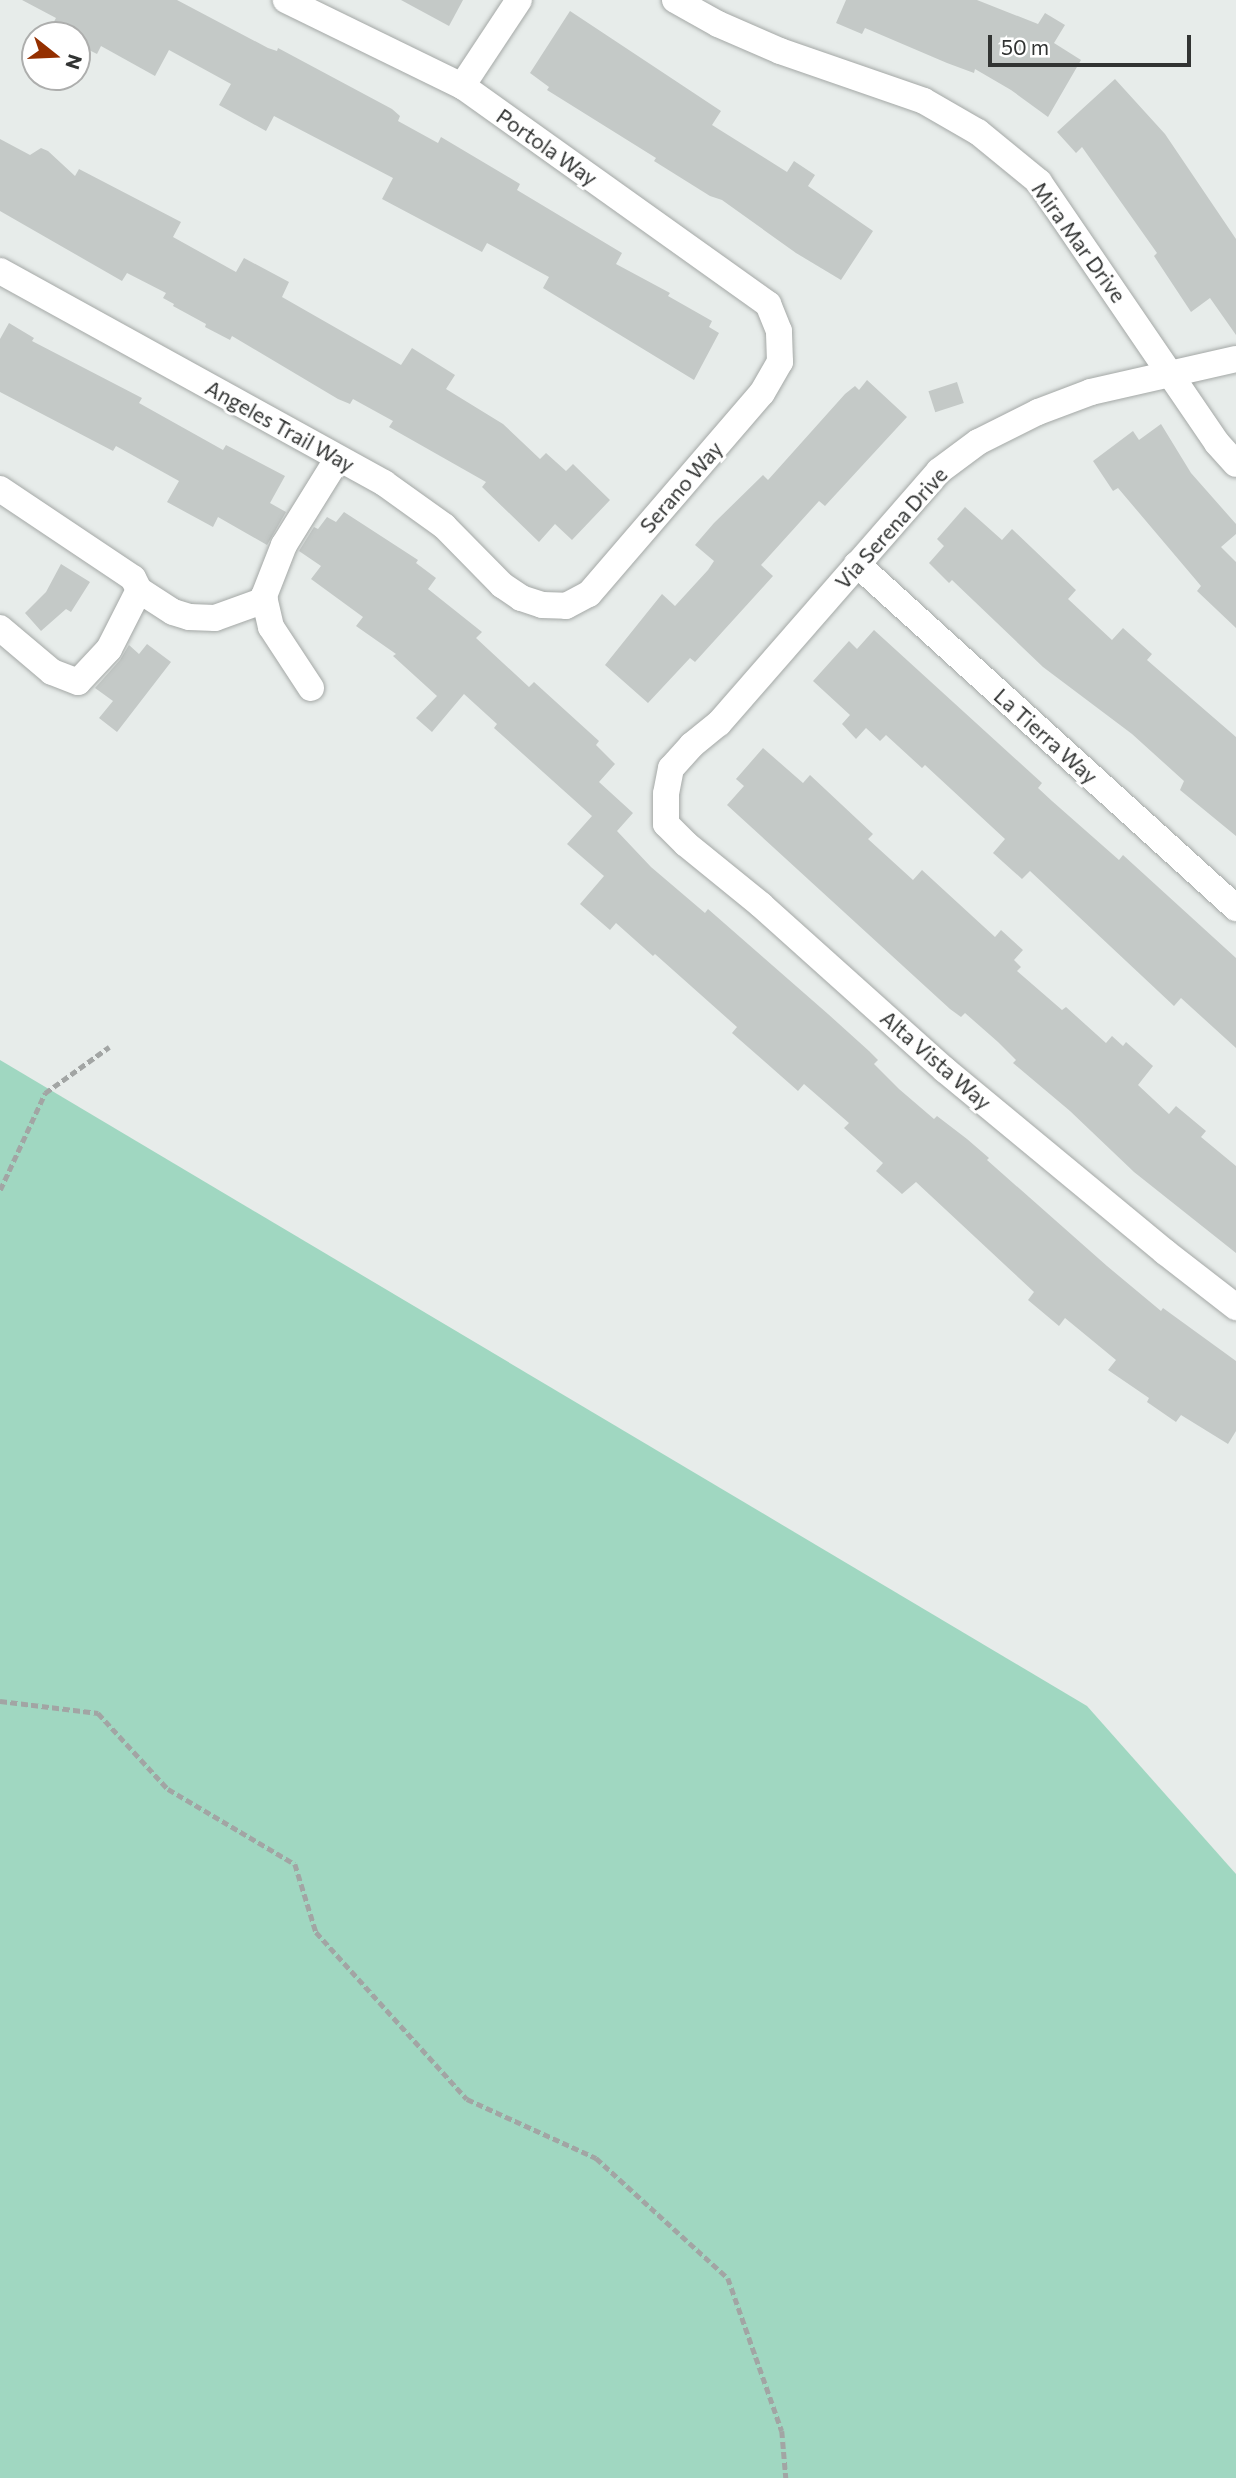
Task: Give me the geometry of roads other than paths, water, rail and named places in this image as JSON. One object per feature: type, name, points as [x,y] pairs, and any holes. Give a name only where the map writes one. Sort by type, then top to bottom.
[{"type":"street","name":"Portola Way","points":[[286,0],[462,86],[768,304],[779,331]]},
{"type":"street","points":[[462,86],[519,0]]},
{"type":"street","name":"Mira Mar Drive","points":[[675,0],[718,24],[779,51],[924,102],[978,132],[1039,182],[1217,443],[1236,464]]},
{"type":"street","name":"Angeles Trail Way","points":[[0,271],[417,504],[444,526],[502,585],[521,598],[542,605]]},
{"type":"street","name":"Serano Way","points":[[542,605],[566,606],[589,593],[762,393],[779,362],[779,331]]},
{"type":"street","name":"Via Serena Drive","points":[[666,794],[671,768],[692,745],[719,723],[939,471],[978,442],[1038,412],[1091,392],[1236,359]]},
{"type":"street","points":[[311,688],[271,627],[265,600],[284,545],[338,458]]},
{"type":"street","points":[[0,489],[133,578],[139,590],[173,612],[189,617],[215,618],[265,600]]},
{"type":"street","name":"La Tierra Way","points":[[857,564],[1236,908]]},
{"type":"street","points":[[0,628],[52,672],[78,682],[109,649],[139,590]]},
{"type":"street","name":"Alta Vista Way","points":[[666,794],[666,824],[686,844],[956,1079],[1165,1252],[1236,1307]]}]
